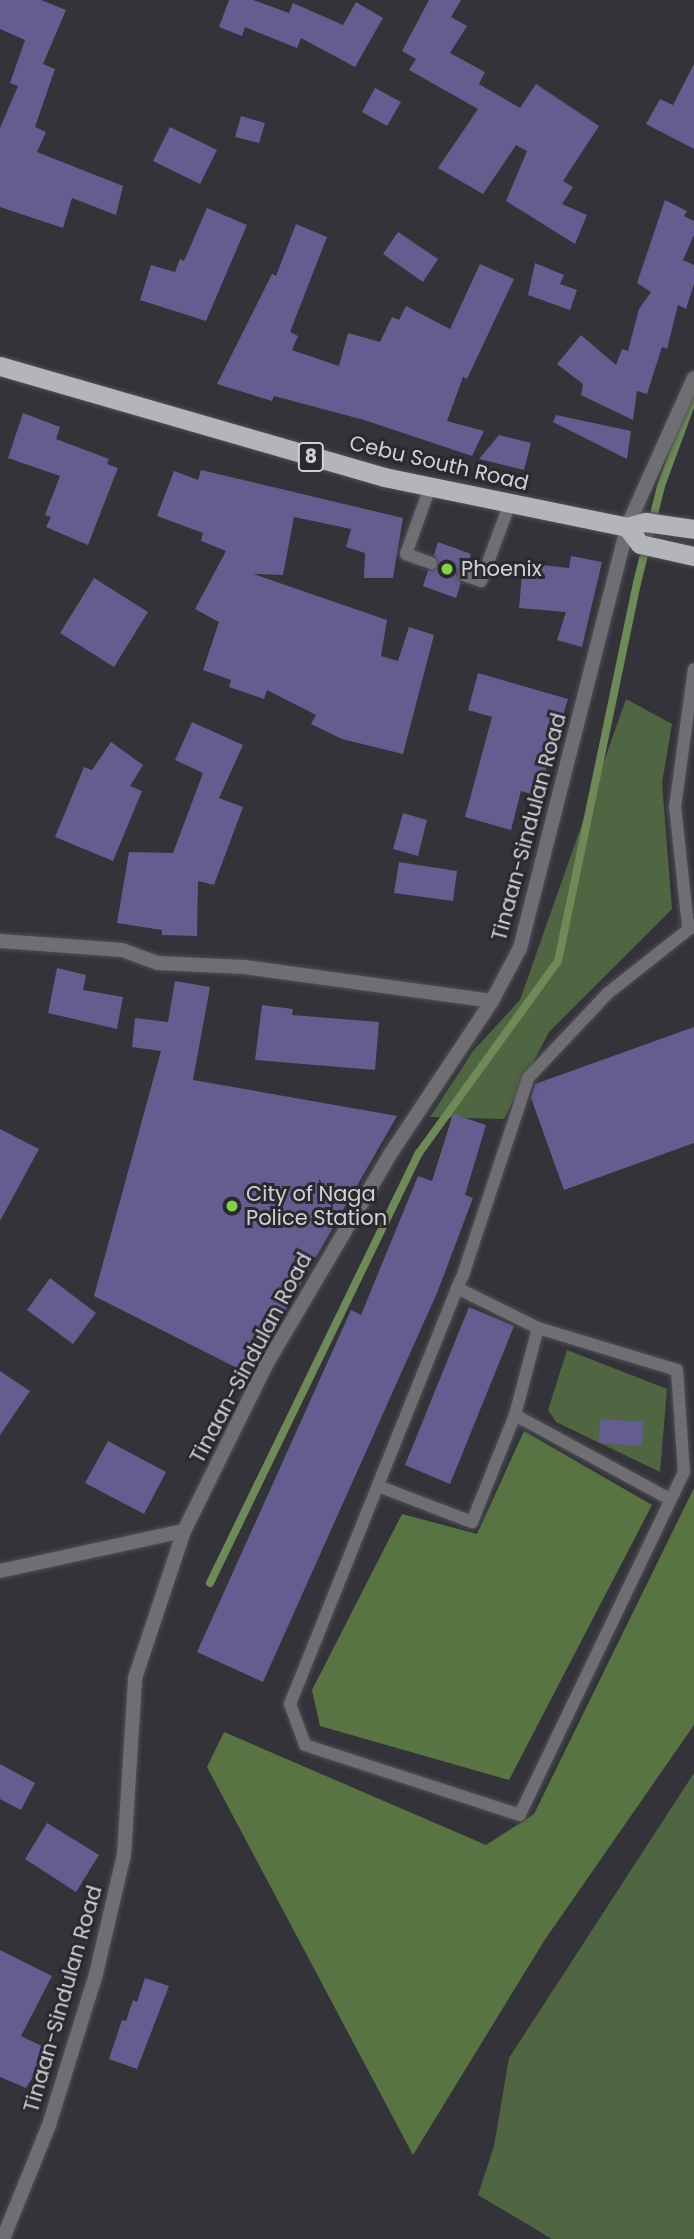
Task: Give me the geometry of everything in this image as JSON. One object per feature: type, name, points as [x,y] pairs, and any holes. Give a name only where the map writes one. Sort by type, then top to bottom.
[{"type":"highway","name":"Cebu South Road","points":[[0,366],[153,413],[430,487],[636,524]]},
{"type":"highway","name":"8","points":[[636,524],[685,528]]},
{"type":"highway","points":[[636,524],[640,544],[694,556]]},
{"type":"street","name":"Tinaan-Sindulan Road","points":[[4,2239],[49,2126],[96,1974],[124,1855],[135,1678],[184,1531],[266,1365],[389,1156],[492,1001],[520,948],[636,524],[694,378]]},
{"type":"street","points":[[0,941],[111,949],[158,963],[244,967],[492,1001]]},
{"type":"street","points":[[0,1571],[184,1531]]},
{"type":"lane","points":[[430,487],[406,554],[431,563]]},
{"type":"lane","points":[[464,575],[481,581],[510,503]]},
{"type":"lane","points":[[457,1288],[538,1328],[677,1370],[684,1472],[520,1815],[305,1745],[290,1704],[457,1288],[528,1078],[608,993],[691,925],[675,807],[694,668]]},
{"type":"lane","points":[[378,1486],[472,1522],[515,1415],[538,1328]]},
{"type":"lane","points":[[515,1415],[670,1499]]},
{"type":"green space","points":[[626,699],[672,724],[662,783],[672,909],[549,1032],[504,1119],[430,1117],[473,1051],[520,1000]]},
{"type":"green space","points":[[567,1350],[667,1389],[660,1472],[556,1422],[548,1410]]},
{"type":"green space","points":[[524,1431],[652,1505],[509,1780],[320,1726],[312,1690],[402,1514],[477,1534]]},
{"type":"green space","points":[[694,1488],[694,1725],[544,1941],[413,2155],[207,1767],[224,1732],[486,1845],[534,1814]]},
{"type":"green space","points":[[694,1773],[694,2239],[552,2239],[478,2195],[494,2146],[509,2058]]},
{"type":"building","points":[[0,0],[41,0],[66,10],[43,64],[55,69],[35,127],[46,132],[37,152],[123,186],[116,215],[72,198],[63,228],[0,207],[0,128],[18,86],[10,83],[25,40],[0,29]]},
{"type":"building","points":[[229,0],[253,0],[289,13],[293,3],[343,25],[356,2],[383,18],[355,67],[301,38],[297,48],[245,27],[242,36],[219,27]]},
{"type":"building","points":[[429,0],[461,0],[451,17],[467,26],[450,53],[485,72],[479,84],[520,108],[536,84],[599,126],[563,181],[573,187],[562,204],[587,215],[575,244],[506,201],[527,151],[516,145],[483,194],[438,168],[478,109],[409,70],[416,59],[402,51]]},
{"type":"building","points":[[694,64],[694,149],[646,124],[660,99],[673,105]]},
{"type":"building","points":[[375,88],[401,102],[387,126],[362,112]]},
{"type":"building","points":[[241,116],[265,123],[259,143],[235,137]]},
{"type":"building","points":[[170,127],[217,150],[200,184],[153,161]]},
{"type":"building","points":[[665,200],[687,211],[684,216],[694,221],[694,235],[683,260],[694,265],[694,284],[686,309],[678,305],[667,349],[662,347],[647,394],[637,391],[633,420],[581,395],[583,384],[557,364],[581,335],[616,365],[622,349],[628,351],[639,309],[651,292],[637,283]]},
{"type":"building","points":[[207,208],[247,225],[206,321],[140,300],[151,265],[175,272],[180,259],[184,261]]},
{"type":"building","points":[[296,224],[327,237],[290,332],[298,336],[292,350],[339,366],[348,333],[380,342],[392,317],[399,320],[406,306],[450,329],[480,264],[514,279],[467,379],[463,377],[447,421],[484,431],[472,456],[364,420],[274,396],[272,401],[217,384],[272,274],[276,276]]},
{"type":"building","points":[[398,232],[438,259],[423,282],[383,254]]},
{"type":"building","points":[[535,263],[564,275],[560,284],[577,290],[570,310],[528,295]]},
{"type":"building","points":[[23,413],[60,427],[56,439],[109,459],[107,464],[118,468],[88,545],[46,527],[51,517],[45,515],[60,476],[8,458]]},
{"type":"building","points":[[556,415],[631,431],[627,459],[553,422]]},
{"type":"building","points":[[499,435],[531,443],[524,470],[479,459]]},
{"type":"building","points":[[201,470],[403,518],[393,578],[364,578],[365,553],[346,547],[351,529],[294,517],[283,575],[253,574],[387,620],[381,656],[398,661],[409,627],[434,635],[403,754],[342,739],[311,724],[316,715],[267,690],[264,699],[229,687],[231,680],[203,670],[219,622],[195,609],[226,551],[201,541],[203,533],[157,516],[174,471],[198,480]]},
{"type":"building","name":"Phoenix","points":[[438,542],[471,554],[467,567],[456,573],[461,583],[456,598],[423,586],[428,571],[439,565],[434,555]]},
{"type":"building","points":[[571,556],[602,562],[582,647],[557,640],[566,612],[519,608],[523,563],[569,568]]},
{"type":"building","points":[[94,578],[148,612],[114,667],[60,633]]},
{"type":"building","points":[[478,673],[568,699],[538,796],[521,791],[511,830],[465,817],[492,717],[468,710]]},
{"type":"building","points":[[192,722],[243,745],[219,798],[243,807],[214,885],[198,881],[197,936],[162,935],[162,930],[117,923],[129,852],[173,853],[203,773],[175,760]]},
{"type":"building","points":[[111,742],[143,765],[130,786],[142,791],[113,861],[55,837],[84,767],[92,770]]},
{"type":"building","points":[[403,813],[427,820],[418,856],[393,849]]},
{"type":"building","points":[[399,862],[457,871],[453,901],[394,893]]},
{"type":"building","points":[[57,968],[86,975],[83,990],[123,997],[117,1029],[48,1013]]},
{"type":"building","name":"City of Naga Police Station","points":[[175,981],[210,987],[193,1080],[397,1116],[249,1374],[94,1296],[161,1051],[132,1047],[135,1018],[168,1022]]},
{"type":"building","points":[[262,1005],[293,1009],[292,1015],[379,1022],[375,1070],[255,1060]]},
{"type":"building","points":[[694,1027],[694,1143],[564,1190],[531,1098],[535,1084]]},
{"type":"building","points":[[453,1114],[486,1125],[465,1195],[473,1198],[437,1293],[263,1682],[197,1652],[351,1310],[361,1315],[418,1176],[432,1181]]},
{"type":"building","points":[[0,1129],[39,1149],[0,1221]]},
{"type":"building","points":[[50,1278],[96,1313],[73,1344],[27,1310]]},
{"type":"building","points":[[469,1307],[514,1326],[450,1484],[405,1465]]},
{"type":"building","points":[[0,1371],[30,1391],[0,1435]]},
{"type":"building","points":[[600,1419],[643,1422],[642,1446],[599,1443]]},
{"type":"building","points":[[108,1441],[166,1472],[144,1514],[85,1483]]},
{"type":"building","points":[[0,1764],[35,1783],[21,1810],[0,1799]]},
{"type":"building","points":[[47,1823],[99,1855],[76,1892],[25,1859]]},
{"type":"building","points":[[0,1950],[52,1976],[21,2036],[50,2050],[26,2088],[0,2077]]},
{"type":"building","points":[[145,1978],[169,1986],[137,2069],[109,2059],[122,2020],[126,2021],[133,2000],[137,2002]]},
{"type":"waterway","points":[[210,1583],[419,1153],[558,961],[637,583],[661,486],[694,396]]},
{"type":"place","name":"Phoenix","points":[[447,569]]},
{"type":"place","name":"City of Naga Police Station","points":[[232,1206]]}]
